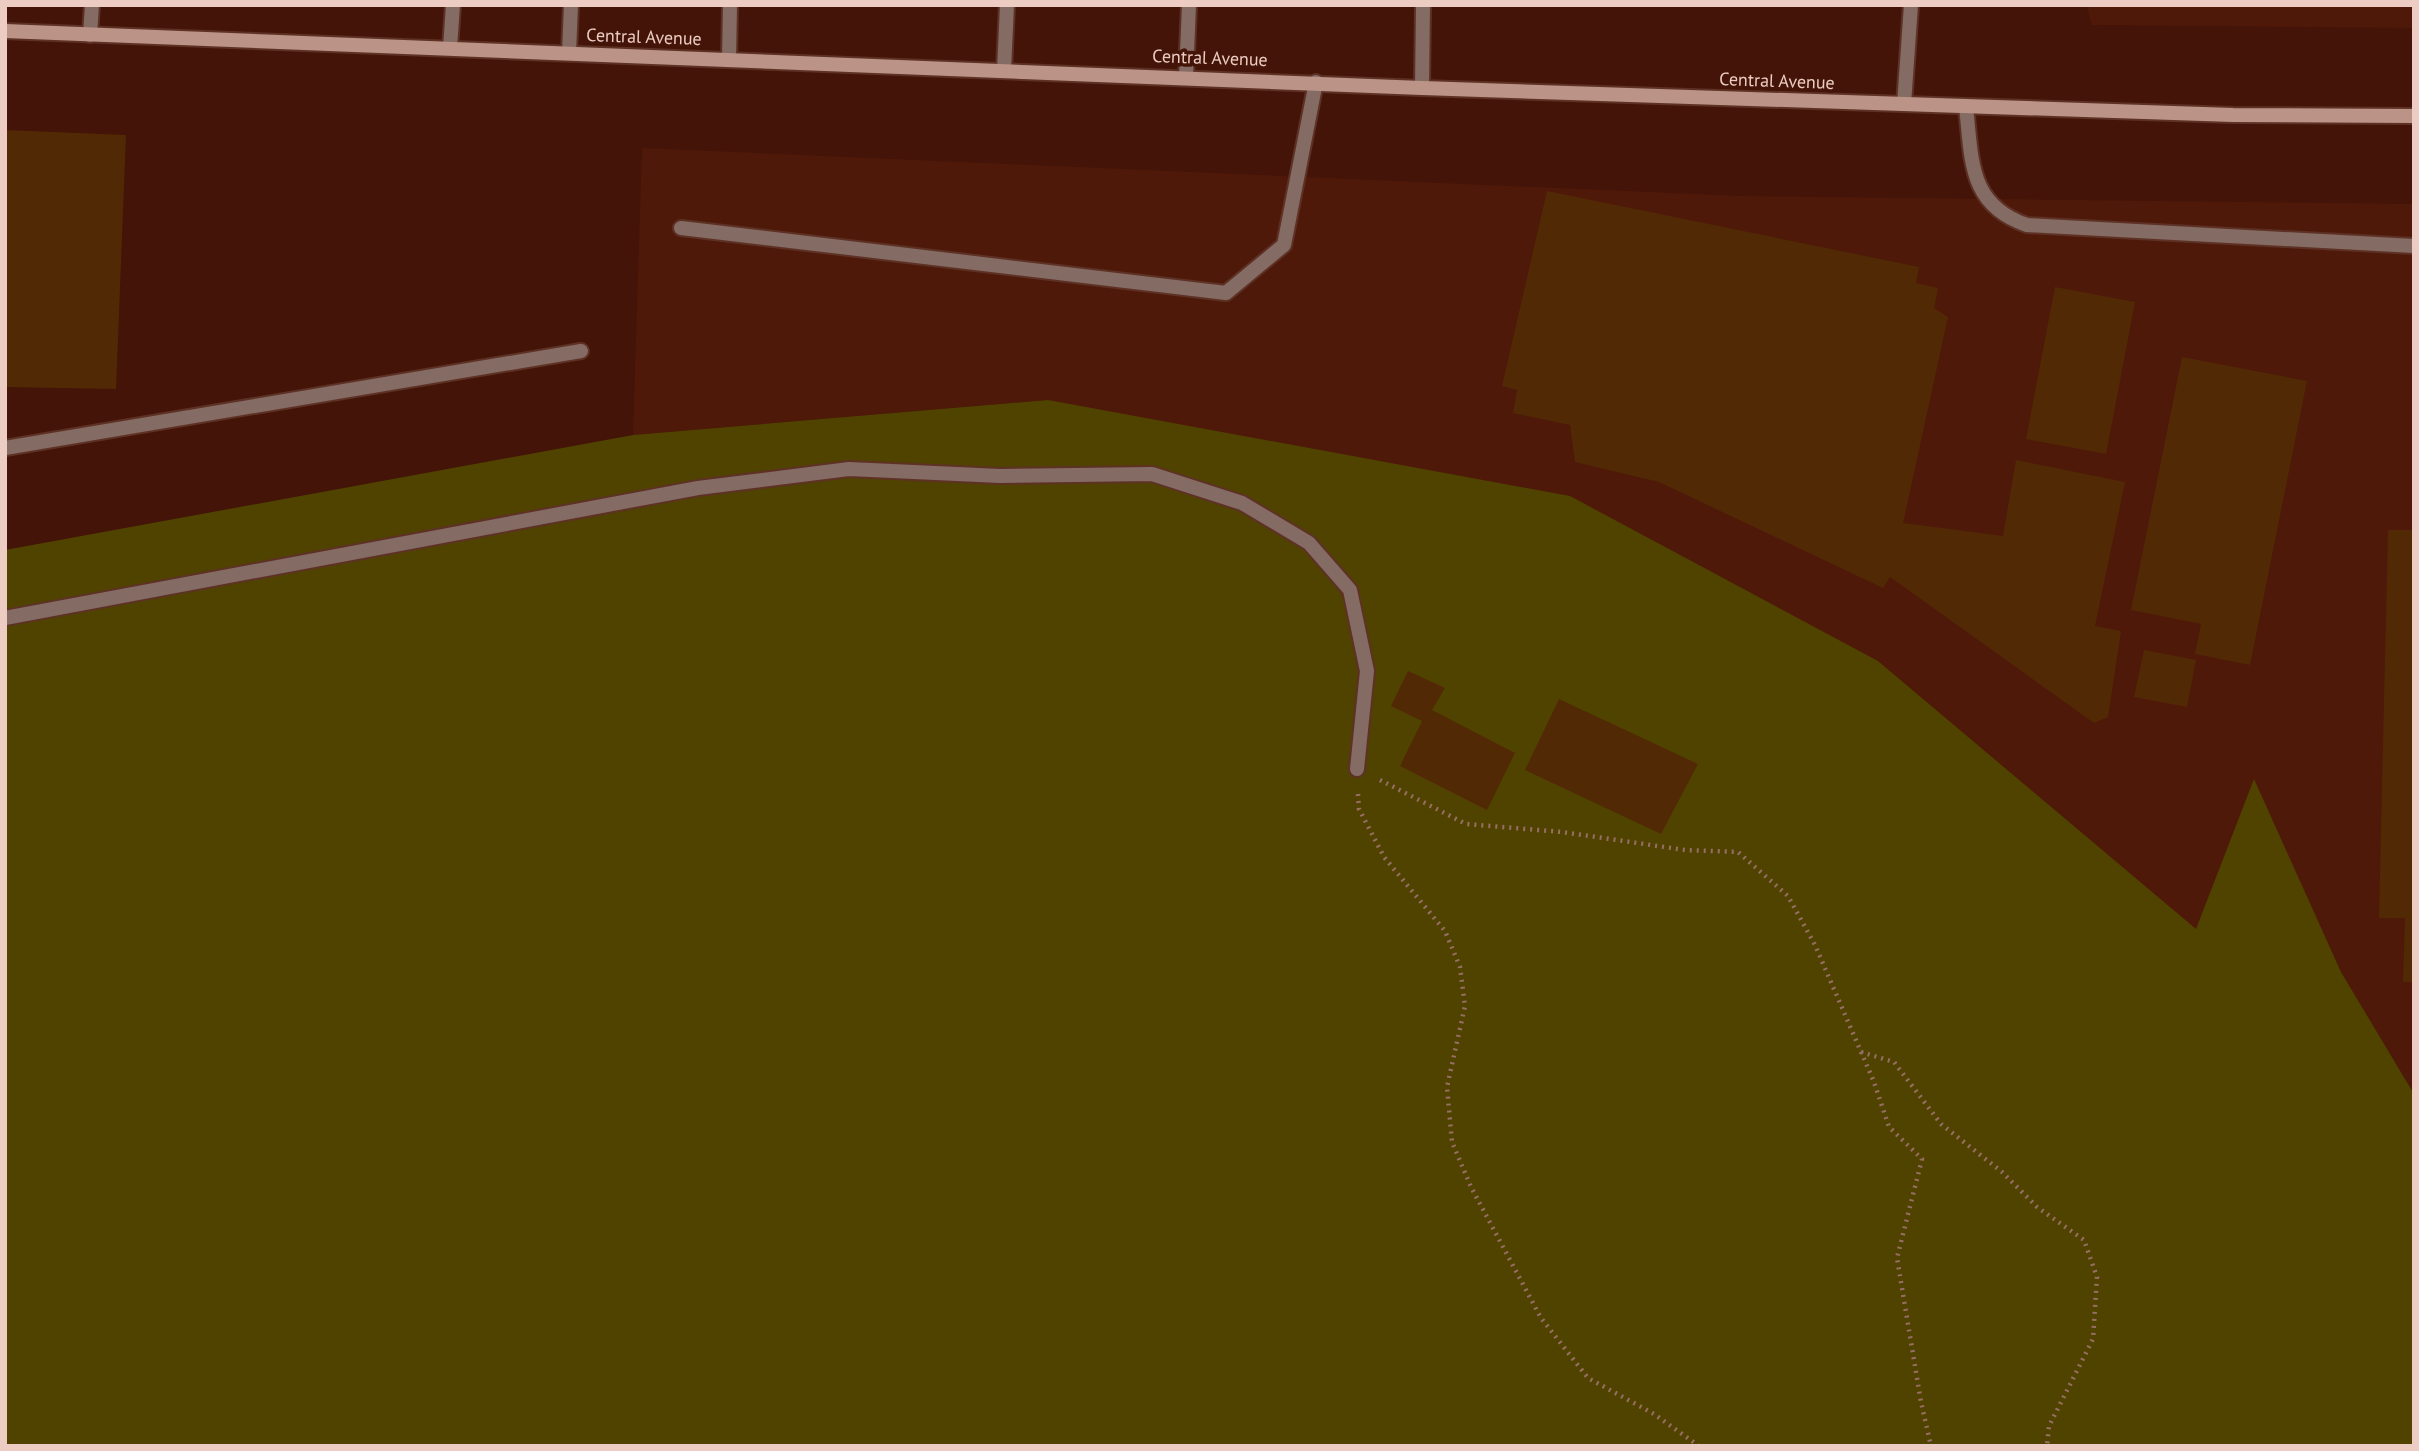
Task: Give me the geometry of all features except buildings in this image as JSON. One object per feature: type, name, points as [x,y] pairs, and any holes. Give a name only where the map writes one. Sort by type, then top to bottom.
[{"type":"main road","name":"Central Avenue","points":[[5,32],[1966,107],[2233,115],[2414,116]]},
{"type":"street","points":[[90,35],[92,5]]},
{"type":"street","points":[[450,48],[453,5]]},
{"type":"street","points":[[569,53],[571,5]]},
{"type":"street","points":[[729,59],[730,5]]},
{"type":"street","points":[[1004,70],[1006,5]]},
{"type":"street","points":[[1186,77],[1189,5]]},
{"type":"street","points":[[1422,88],[1423,5]]},
{"type":"street","points":[[1904,104],[1911,5]]},
{"type":"street","points":[[681,228],[1226,293],[1284,245],[1316,82]]},
{"type":"street","points":[[1966,107],[1974,177],[1991,205],[2008,219],[2026,225],[2414,246]]},
{"type":"street","points":[[5,448],[581,351]]},
{"type":"street","points":[[5,618],[368,548],[698,488],[753,481],[849,469],[1000,476],[1152,474],[1242,503],[1309,543],[1350,590],[1367,671],[1357,769]]},
{"type":"path","points":[[1699,1446],[1654,1414],[1588,1378],[1541,1318],[1471,1187],[1452,1142],[1447,1087],[1465,1006],[1460,967],[1445,931],[1384,857],[1365,821],[1359,809],[1357,769],[1466,824],[1562,832],[1685,850],[1738,852],[1788,896],[1815,945],[1874,1082],[1889,1127],[1922,1159],[1896,1258],[1931,1446]]},
{"type":"path","points":[[1860,1051],[1894,1062],[1941,1124],[2002,1172],[2037,1207],[2084,1240],[2097,1277],[2094,1339],[2049,1426],[2047,1446]]},
{"type":"shaded area","points":[[2086,5],[2414,5],[2414,28],[2092,25]]},
{"type":"shaded area","points":[[642,148],[1740,196],[2414,204],[2414,1094],[2341,972],[2254,781],[2196,930],[1878,661],[1048,400],[633,435]]},
{"type":"shaded area","points":[[1048,400],[1570,496],[1878,661],[2196,929],[2254,779],[2341,972],[2414,1094],[2414,1446],[5,1446],[5,550],[633,435]]}]
